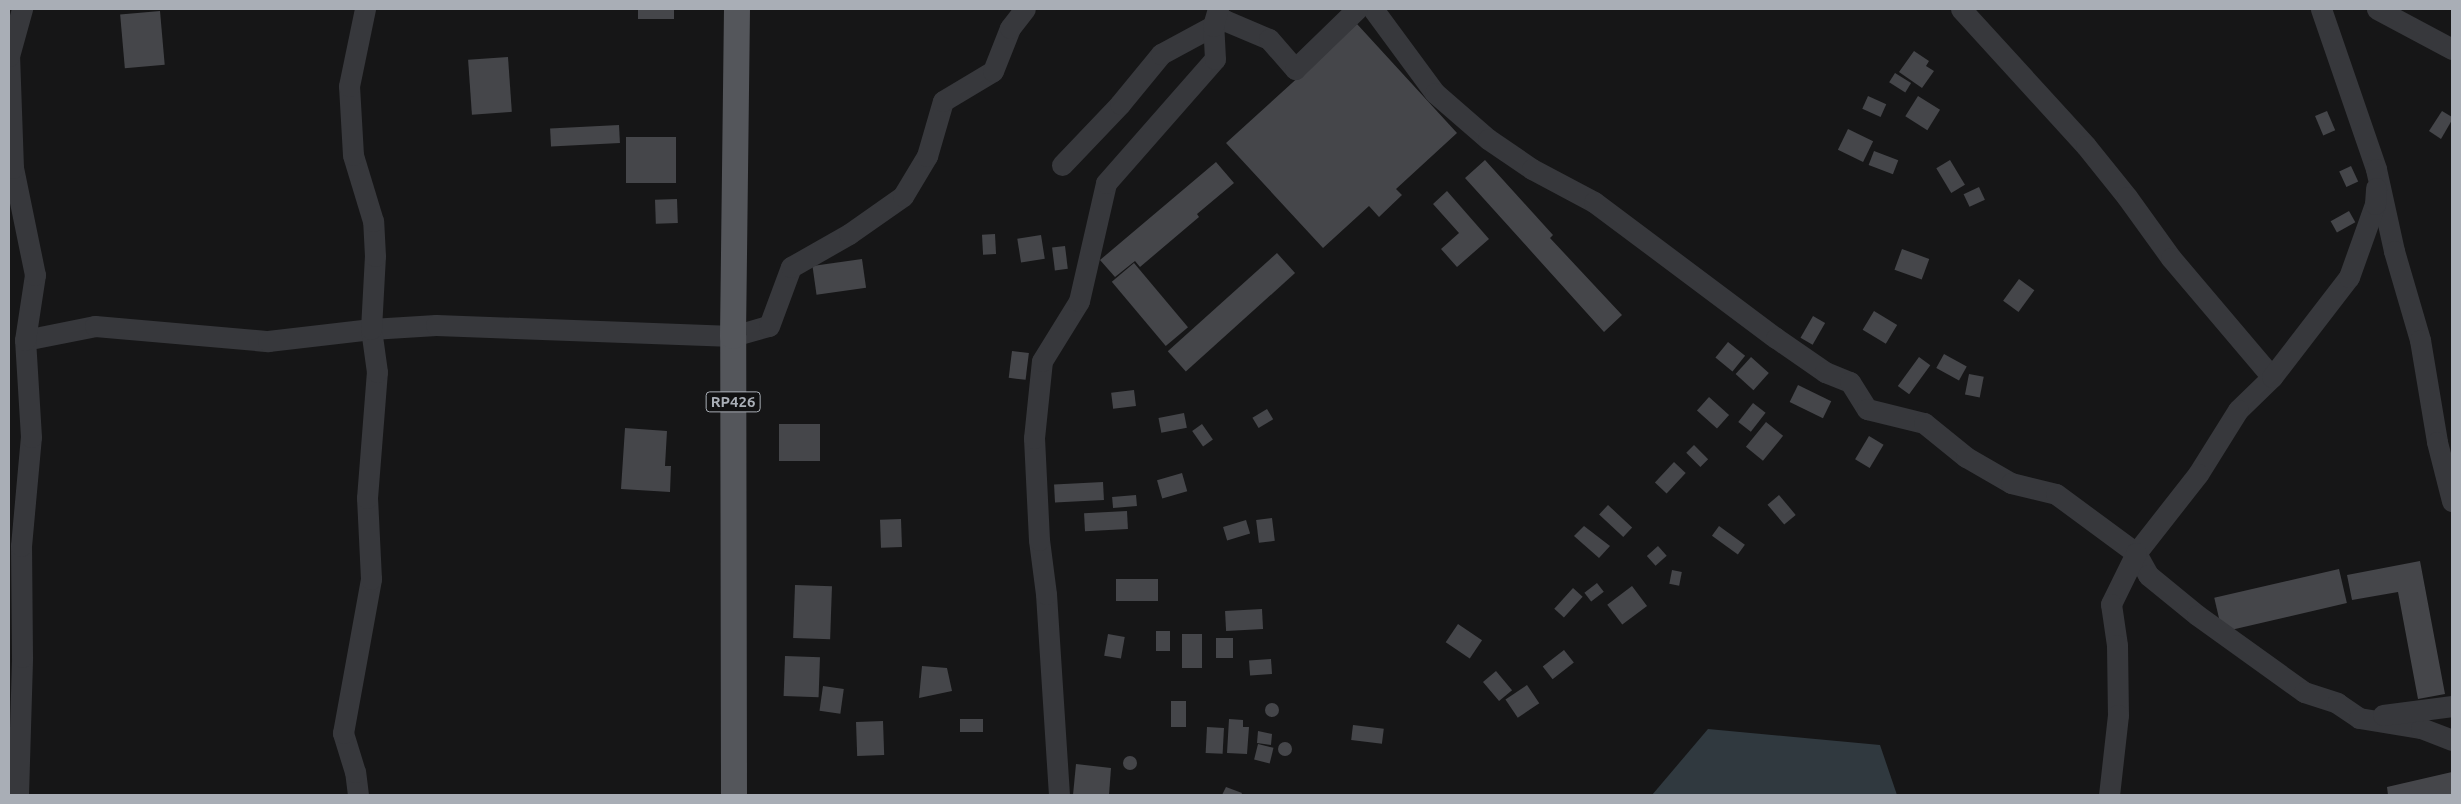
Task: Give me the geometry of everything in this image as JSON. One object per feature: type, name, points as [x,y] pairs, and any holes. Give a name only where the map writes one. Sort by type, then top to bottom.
[{"type":"main road","name":"RP426","points":[[734,795],[733,336],[737,9]]},
{"type":"street","points":[[18,795],[22,657],[21,546],[31,437],[25,340],[35,275],[13,168],[9,56],[22,9]]},
{"type":"street","points":[[358,795],[355,772],[343,733],[371,579],[367,498],[377,372],[371,329],[375,256],[374,221],[354,155],[349,86],[365,9]]},
{"type":"street","points":[[25,340],[95,326],[268,341],[371,329],[436,325],[733,336],[769,326],[791,267],[849,234],[903,196],[927,156],[943,101],[992,71],[1010,28],[1025,9]]},
{"type":"street","points":[[1216,17],[1269,40],[1295,69],[1358,9]]},
{"type":"street","points":[[1373,9],[1435,93],[1488,139],[1532,169],[1594,202],[1825,372],[1850,382],[1867,409],[1924,423],[1966,457],[2011,483],[2056,494],[2136,552],[2148,575],[2222,635],[2304,692],[2336,703],[2359,718],[2421,728],[2452,740]]},
{"type":"street","points":[[1961,9],[2086,146],[2127,197],[2171,258],[2272,377]]},
{"type":"street","points":[[2321,9],[2376,169],[2394,251],[2420,340],[2437,442],[2452,501]]},
{"type":"street","points":[[2376,9],[2452,50]]},
{"type":"street","points":[[1062,165],[1120,104],[1161,54],[1216,17]]},
{"type":"street","points":[[1059,795],[1046,594],[1039,540],[1034,438],[1042,361],[1079,301],[1106,183],[1215,59],[1216,17]]},
{"type":"street","points":[[2109,795],[2118,715],[2117,645],[2111,604],[2136,552],[2198,474],[2238,410],[2272,377],[2349,278],[2375,204],[2376,169]]},
{"type":"street","points":[[2359,718],[2452,706]]},
{"type":"shaded area","points":[[1708,729],[1880,745],[1897,795],[1652,795]]},
{"type":"building","points":[[638,9],[674,9],[674,19],[638,19]]},
{"type":"building","points":[[160,11],[165,65],[125,68],[120,14]]},
{"type":"building","points":[[1357,24],[1457,133],[1396,189],[1402,195],[1379,217],[1369,206],[1323,248],[1226,143]]},
{"type":"building","points":[[1914,51],[1929,61],[1926,66],[1934,71],[1922,88],[1899,72]]},
{"type":"building","points":[[508,57],[512,112],[472,115],[468,60]]},
{"type":"building","points":[[1895,73],[1911,83],[1905,92],[1889,82]]},
{"type":"building","points":[[1868,96],[1886,104],[1881,117],[1862,109]]},
{"type":"building","points":[[1918,96],[1940,110],[1927,130],[1905,116]]},
{"type":"building","points":[[2327,111],[2335,130],[2323,135],[2315,116]]},
{"type":"building","points":[[2442,111],[2452,117],[2452,120],[2441,139],[2429,131]]},
{"type":"building","points":[[619,125],[620,143],[551,147],[550,129]]},
{"type":"building","points":[[1848,129],[1873,141],[1863,162],[1838,150]]},
{"type":"building","points":[[626,137],[676,137],[676,183],[626,183]]},
{"type":"building","points":[[1874,151],[1898,160],[1893,174],[1869,165]]},
{"type":"building","points":[[1485,160],[1553,235],[1550,238],[1622,315],[1604,332],[1465,178]]},
{"type":"building","points":[[1950,160],[1965,185],[1951,193],[1936,168]]},
{"type":"building","points":[[1216,162],[1234,183],[1197,214],[1199,217],[1140,267],[1135,261],[1115,277],[1100,260]]},
{"type":"building","points":[[2351,166],[2358,181],[2346,187],[2339,171]]},
{"type":"building","points":[[1979,187],[1985,200],[1970,207],[1964,194]]},
{"type":"building","points":[[1447,191],[1489,239],[1457,267],[1441,249],[1459,233],[1433,204]]},
{"type":"building","points":[[677,199],[678,223],[656,224],[655,200]]},
{"type":"building","points":[[2349,211],[2355,222],[2337,233],[2331,221]]},
{"type":"building","points":[[995,234],[996,254],[983,255],[982,235]]},
{"type":"building","points":[[1041,235],[1045,259],[1021,262],[1017,239]]},
{"type":"building","points":[[1065,246],[1068,269],[1055,270],[1052,248]]},
{"type":"building","points":[[1902,249],[1929,259],[1922,280],[1894,270]]},
{"type":"building","points":[[1277,253],[1295,273],[1186,371],[1168,351]]},
{"type":"building","points":[[862,259],[866,288],[817,295],[812,266]]},
{"type":"building","points":[[1134,263],[1188,327],[1166,346],[1112,282]]},
{"type":"building","points":[[2019,279],[2034,290],[2019,312],[2003,301]]},
{"type":"building","points":[[1874,311],[1897,325],[1886,344],[1863,330]]},
{"type":"building","points":[[1813,316],[1825,323],[1813,345],[1800,338]]},
{"type":"building","points":[[1728,342],[1745,356],[1733,371],[1715,358]]},
{"type":"building","points":[[1012,351],[1029,353],[1026,380],[1009,378]]},
{"type":"building","points":[[1944,354],[1967,367],[1959,381],[1936,368]]},
{"type":"building","points":[[1751,357],[1769,373],[1753,390],[1736,374]]},
{"type":"building","points":[[1919,357],[1930,365],[1909,394],[1898,386]]},
{"type":"building","points":[[1969,374],[1984,377],[1980,397],[1965,395]]},
{"type":"building","points":[[1798,385],[1831,401],[1823,418],[1790,402]]},
{"type":"building","points":[[1134,390],[1136,406],[1113,409],[1111,393]]},
{"type":"building","points":[[1709,397],[1729,415],[1717,428],[1697,410]]},
{"type":"building","points":[[1753,403],[1766,413],[1751,432],[1738,422]]},
{"type":"building","points":[[1267,409],[1273,419],[1259,428],[1252,418]]},
{"type":"building","points":[[1184,413],[1187,428],[1161,433],[1158,418]]},
{"type":"building","points":[[1766,422],[1783,436],[1763,461],[1746,447]]},
{"type":"building","points":[[779,424],[820,424],[820,461],[779,461]]},
{"type":"building","points":[[1202,424],[1213,440],[1203,446],[1192,431]]},
{"type":"building","points":[[625,428],[667,431],[665,466],[671,466],[670,492],[621,489]]},
{"type":"building","points":[[1869,436],[1884,445],[1870,468],[1855,459]]},
{"type":"building","points":[[1694,445],[1708,459],[1700,467],[1686,453]]},
{"type":"building","points":[[1674,462],[1686,473],[1667,493],[1655,482]]},
{"type":"building","points":[[1182,473],[1187,491],[1162,498],[1157,480]]},
{"type":"building","points":[[1103,482],[1104,500],[1055,503],[1054,485]]},
{"type":"building","points":[[1136,495],[1137,506],[1113,508],[1112,497]]},
{"type":"building","points":[[1779,495],[1796,515],[1784,525],[1768,505]]},
{"type":"building","points":[[1608,505],[1632,528],[1623,537],[1599,515]]},
{"type":"building","points":[[1127,511],[1128,529],[1085,531],[1084,513]]},
{"type":"building","points":[[1272,518],[1275,541],[1259,543],[1256,520]]},
{"type":"building","points":[[901,519],[902,547],[881,548],[880,520]]},
{"type":"building","points":[[1246,520],[1250,533],[1227,540],[1223,527]]},
{"type":"building","points":[[1584,526],[1610,546],[1599,558],[1574,536]]},
{"type":"building","points":[[1719,526],[1745,545],[1738,555],[1712,536]]},
{"type":"building","points":[[1658,546],[1667,556],[1656,566],[1647,556]]},
{"type":"building","points":[[2420,561],[2445,694],[2418,699],[2398,592],[2352,600],[2347,575]]},
{"type":"building","points":[[2339,569],[2347,603],[2222,632],[2214,598]]},
{"type":"building","points":[[1672,570],[1682,572],[1679,586],[1669,584]]},
{"type":"building","points":[[1116,579],[1158,579],[1158,601],[1116,601]]},
{"type":"building","points":[[1597,583],[1604,592],[1591,602],[1584,593]]},
{"type":"building","points":[[795,585],[832,586],[830,639],[793,638]]},
{"type":"building","points":[[1632,586],[1647,606],[1622,625],[1607,605]]},
{"type":"building","points":[[1573,588],[1583,597],[1564,618],[1554,609]]},
{"type":"building","points":[[1262,609],[1263,629],[1226,631],[1225,611]]},
{"type":"building","points":[[1458,624],[1482,640],[1470,658],[1446,642]]},
{"type":"building","points":[[1156,631],[1170,631],[1170,651],[1156,651]]},
{"type":"building","points":[[1108,634],[1125,637],[1121,659],[1104,656]]},
{"type":"building","points":[[1182,634],[1202,634],[1202,668],[1182,668]]},
{"type":"building","points":[[1216,638],[1233,638],[1233,658],[1216,658]]},
{"type":"building","points":[[1564,650],[1574,663],[1553,679],[1543,667]]},
{"type":"building","points":[[785,656],[820,657],[819,697],[784,696]]},
{"type":"building","points":[[1271,659],[1272,674],[1250,675],[1249,661]]},
{"type":"building","points":[[922,666],[947,668],[952,691],[919,698]]},
{"type":"building","points":[[1496,671],[1512,690],[1499,701],[1483,682]]},
{"type":"building","points":[[1527,685],[1539,703],[1518,718],[1505,700]]},
{"type":"building","points":[[823,686],[844,689],[840,714],[820,711]]},
{"type":"building","points":[[1171,701],[1186,701],[1186,727],[1171,727]]},
{"type":"building","points":[[1272,703],[1277,705],[1279,710],[1277,715],[1272,717],[1267,715],[1265,710],[1267,705]]},
{"type":"building","points":[[960,719],[983,719],[983,732],[960,732]]},
{"type":"building","points":[[1229,719],[1243,720],[1243,727],[1249,727],[1247,754],[1227,753]]},
{"type":"building","points":[[883,721],[884,755],[857,756],[856,722]]},
{"type":"building","points":[[1353,725],[1384,729],[1382,744],[1351,740]]},
{"type":"building","points":[[1207,727],[1224,728],[1223,754],[1206,753]]},
{"type":"building","points":[[1258,731],[1272,734],[1271,745],[1257,743]]},
{"type":"building","points":[[1285,742],[1290,744],[1292,749],[1290,754],[1285,756],[1280,754],[1278,749],[1280,744]]},
{"type":"building","points":[[1258,744],[1274,748],[1270,763],[1254,760]]},
{"type":"building","points":[[1130,756],[1135,758],[1137,763],[1135,768],[1130,770],[1125,768],[1123,763],[1125,758]]},
{"type":"building","points":[[1076,764],[1111,768],[1109,795],[1073,795]]},
{"type":"building","points":[[2452,772],[2452,795],[2388,795],[2387,787]]},
{"type":"building","points":[[1226,787],[1242,793],[1241,795],[1222,795]]}]
